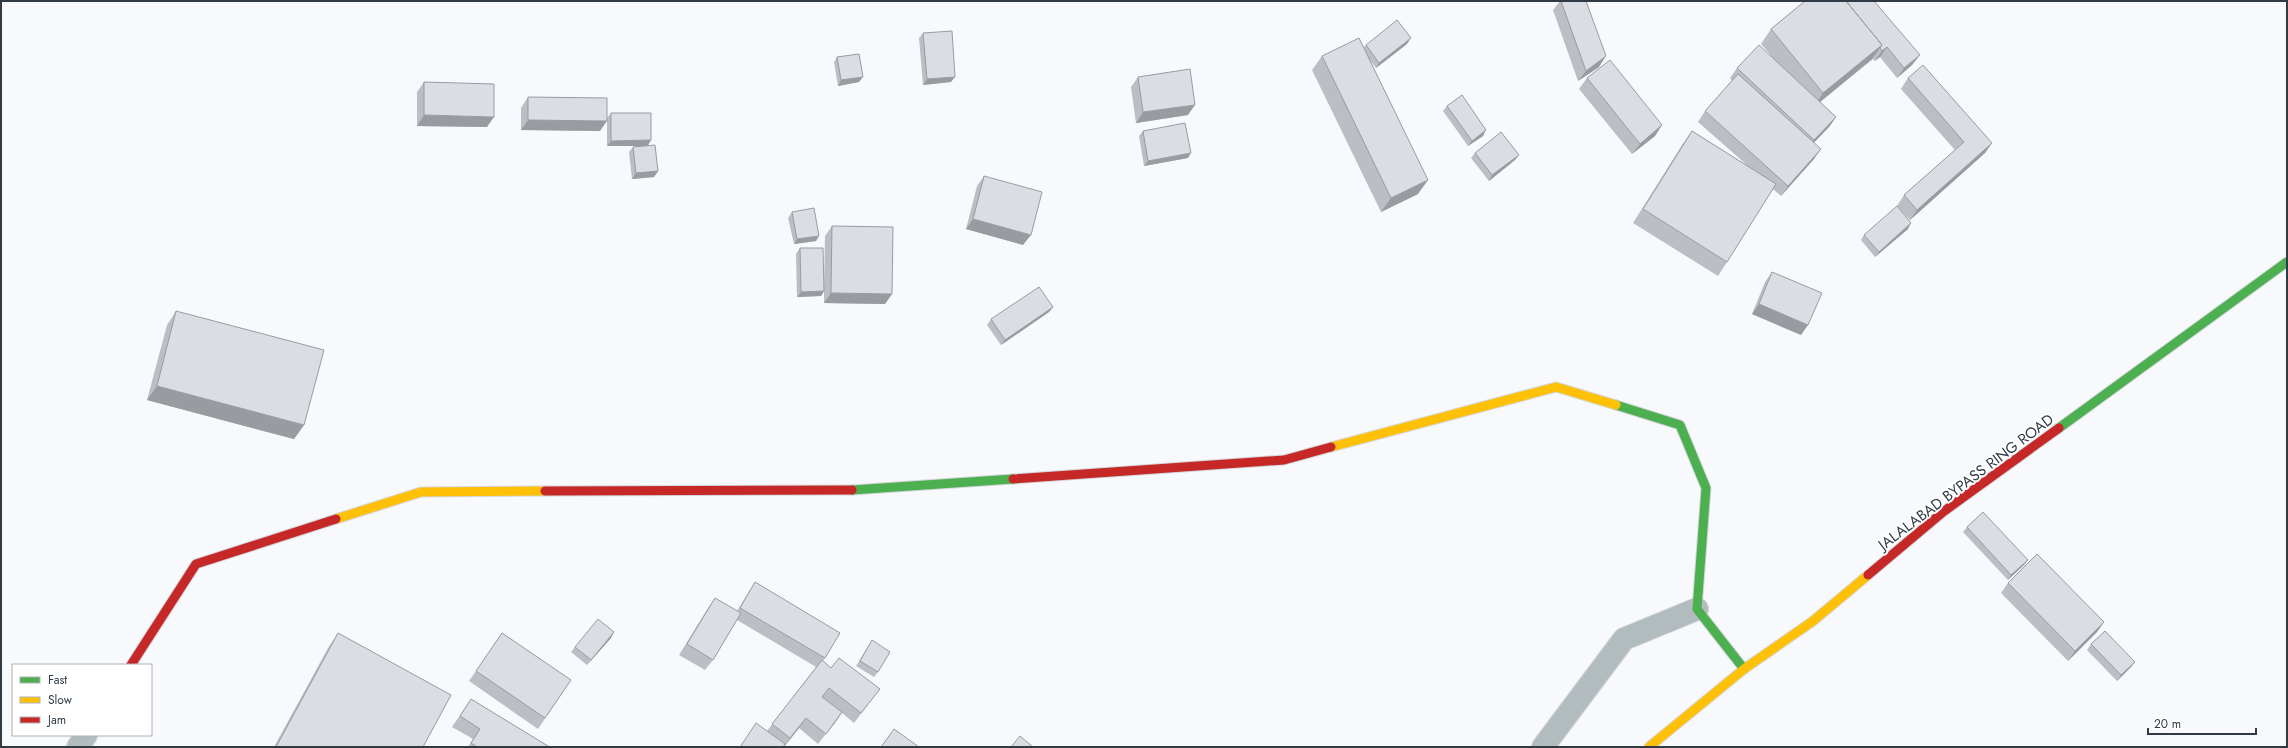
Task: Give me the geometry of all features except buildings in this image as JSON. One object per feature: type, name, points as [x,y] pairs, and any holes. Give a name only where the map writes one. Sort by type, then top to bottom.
[{"type":"main road","name":"JALALABAD BYPASS RING ROAD","points":[[1649,747],[1744,669],[1813,620],[1943,512],[2287,262]]},
{"type":"main road","points":[[132,664],[196,564],[421,492],[865,490],[1284,460],[1556,387],[1680,425],[1706,488],[1697,609],[1744,669]]},
{"type":"street","points":[[1543,747],[1624,639],[1697,609]]},
{"type":"street","points":[[78,747],[85,736]]},
{"type":"traffic: fast","points":[[2059,428],[2287,262]]},
{"type":"traffic: fast","points":[[1616,405],[1680,425],[1706,488],[1697,609],[1744,669]]},
{"type":"traffic: fast","points":[[852,490],[1013,479]]},
{"type":"traffic: slow","points":[[1331,447],[1556,387],[1616,405]]},
{"type":"traffic: slow","points":[[336,519],[421,492],[545,491]]},
{"type":"traffic: slow","points":[[1649,747],[1744,669],[1813,621],[1868,575]]},
{"type":"traffic: jam","points":[[1868,575],[1943,512],[2059,428]]},
{"type":"traffic: jam","points":[[1013,479],[1284,460],[1331,447]]},
{"type":"traffic: jam","points":[[545,491],[852,490]]},
{"type":"traffic: jam","points":[[132,664],[196,564],[336,519]]}]
